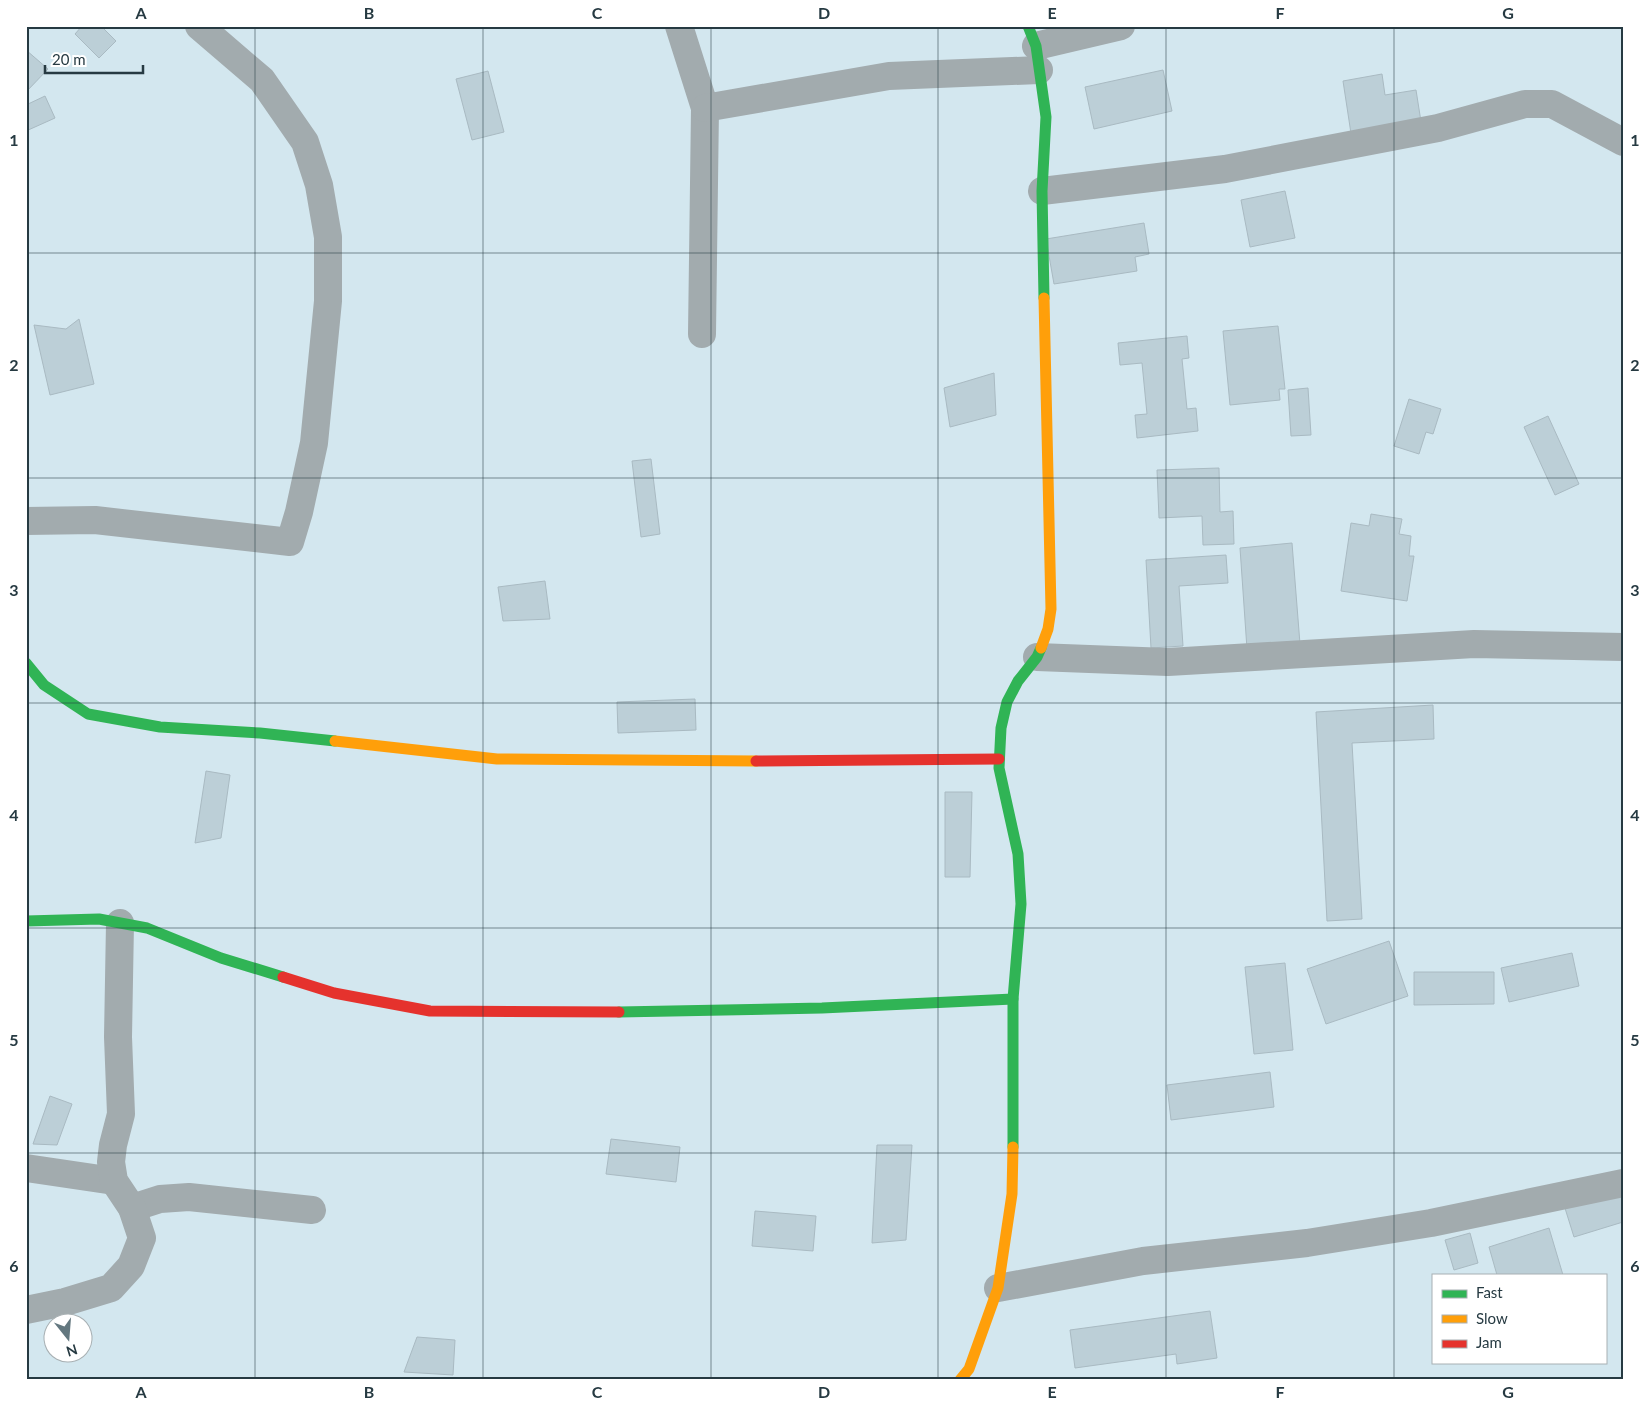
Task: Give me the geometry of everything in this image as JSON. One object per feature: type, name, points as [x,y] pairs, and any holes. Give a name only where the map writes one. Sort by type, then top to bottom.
[{"type":"street","points":[[26,521],[95,520],[290,542],[299,512],[314,443],[328,301],[328,237],[320,185],[305,142],[262,80],[200,26]]},
{"type":"street","points":[[679,26],[705,108],[702,334]]},
{"type":"street","points":[[705,108],[889,76],[1034,47],[1121,26]]},
{"type":"street","points":[[960,1380],[969,1368],[998,1288],[1012,1194],[1014,1103],[1013,999],[1021,904],[1019,862],[999,768],[1001,728],[1007,702],[1018,681],[1037,657],[1048,629],[1051,609],[1042,190],[1046,117],[1034,47]]},
{"type":"street","points":[[1042,190],[1225,169],[1438,128],[1525,104],[1552,104],[1623,142]]},
{"type":"street","points":[[1037,657],[1168,662],[1474,644],[1623,647]]},
{"type":"street","points":[[26,663],[44,685],[88,714],[160,727],[260,734],[497,759],[679,762],[999,759]]},
{"type":"street","points":[[26,921],[99,919],[147,928],[221,958],[334,993],[430,1011],[534,1013],[729,1010],[1013,999]]},
{"type":"street","points":[[26,1310],[65,1302],[111,1288],[131,1266],[142,1238],[132,1208],[114,1181],[111,1162],[113,1145],[121,1114],[118,1037],[120,923]]},
{"type":"street","points":[[26,1168],[114,1181]]},
{"type":"street","points":[[998,1288],[1143,1261],[1307,1243],[1412,1226],[1623,1183]]},
{"type":"street","points":[[132,1208],[160,1198],[190,1197],[312,1210]]},
{"type":"building","points":[[82,26],[101,26],[116,41],[99,58],[75,34]]},
{"type":"building","points":[[26,50],[48,69],[26,92]]},
{"type":"building","points":[[1163,70],[1172,111],[1094,129],[1085,87]]},
{"type":"building","points":[[488,71],[504,132],[472,140],[456,79]]},
{"type":"building","points":[[1382,74],[1385,95],[1416,90],[1422,128],[1352,140],[1343,81]]},
{"type":"building","points":[[45,96],[55,118],[26,131],[26,105]]},
{"type":"building","points":[[1285,191],[1295,238],[1250,247],[1241,200]]},
{"type":"building","points":[[1144,223],[1149,254],[1135,257],[1137,271],[1054,284],[1046,239]]},
{"type":"building","points":[[79,319],[94,384],[50,395],[34,325],[66,329]]},
{"type":"building","points":[[1278,326],[1285,389],[1279,389],[1280,400],[1230,405],[1223,331]]},
{"type":"building","points":[[1187,336],[1189,358],[1182,359],[1187,409],[1196,408],[1198,431],[1137,438],[1135,415],[1147,414],[1142,363],[1120,365],[1118,343]]},
{"type":"building","points":[[994,373],[996,415],[950,427],[944,388]]},
{"type":"building","points":[[1308,388],[1311,435],[1291,436],[1288,390]]},
{"type":"building","points":[[1409,399],[1441,409],[1433,434],[1426,432],[1419,454],[1394,446]]},
{"type":"building","points":[[1548,416],[1579,484],[1555,495],[1524,427]]},
{"type":"building","points":[[651,459],[660,534],[641,537],[632,461]]},
{"type":"building","points":[[1219,468],[1220,512],[1233,511],[1234,544],[1203,545],[1202,516],[1159,518],[1157,470]]},
{"type":"building","points":[[1371,514],[1402,519],[1399,534],[1411,536],[1409,556],[1414,556],[1407,601],[1341,591],[1351,523],[1369,526]]},
{"type":"building","points":[[1292,543],[1300,644],[1247,649],[1240,548]]},
{"type":"building","points":[[1226,555],[1228,583],[1179,586],[1183,646],[1151,648],[1146,560]]},
{"type":"building","points":[[545,581],[550,619],[503,621],[498,587]]},
{"type":"building","points":[[695,699],[696,730],[618,733],[617,702]]},
{"type":"building","points":[[1433,705],[1434,739],[1352,743],[1362,919],[1327,921],[1316,712]]},
{"type":"building","points":[[206,771],[230,775],[221,838],[195,843]]},
{"type":"building","points":[[945,792],[972,792],[970,877],[945,877]]},
{"type":"building","points":[[1389,941],[1408,996],[1326,1024],[1307,969]]},
{"type":"building","points":[[1572,953],[1579,986],[1509,1002],[1501,968]]},
{"type":"building","points":[[1285,963],[1293,1050],[1254,1054],[1245,967]]},
{"type":"building","points":[[1414,972],[1494,972],[1494,1004],[1414,1005]]},
{"type":"building","points":[[1270,1072],[1274,1107],[1171,1120],[1167,1085]]},
{"type":"building","points":[[50,1096],[72,1104],[57,1145],[33,1144]]},
{"type":"building","points":[[611,1139],[680,1147],[676,1182],[606,1174]]},
{"type":"building","points":[[877,1145],[912,1145],[906,1240],[872,1243]]},
{"type":"building","points":[[1623,1188],[1623,1222],[1574,1237],[1564,1205]]},
{"type":"building","points":[[755,1211],[816,1216],[813,1251],[752,1246]]},
{"type":"building","points":[[1549,1228],[1563,1274],[1497,1274],[1489,1247]]},
{"type":"building","points":[[1470,1233],[1478,1263],[1454,1270],[1445,1240]]},
{"type":"building","points":[[1210,1311],[1217,1358],[1177,1364],[1176,1354],[1075,1368],[1070,1330]]},
{"type":"building","points":[[417,1337],[455,1340],[453,1375],[404,1372]]},
{"type":"traffic: fast","points":[[1028,26],[1036,46],[1046,117],[1042,191],[1044,298]]},
{"type":"traffic: fast","points":[[1013,1147],[1013,999],[1021,904],[1018,854],[999,768],[1001,728],[1007,702],[1018,681],[1037,657],[1041,648]]},
{"type":"traffic: fast","points":[[26,663],[44,685],[88,714],[160,727],[260,733],[335,741]]},
{"type":"traffic: fast","points":[[26,921],[99,919],[147,928],[221,958],[283,977]]},
{"type":"traffic: fast","points":[[619,1012],[822,1008],[1013,999]]},
{"type":"traffic: slow","points":[[1041,648],[1048,629],[1051,609],[1044,298]]},
{"type":"traffic: slow","points":[[335,741],[497,759],[756,761]]},
{"type":"traffic: slow","points":[[960,1380],[969,1369],[998,1288],[1012,1194],[1013,1147]]},
{"type":"traffic: jam","points":[[756,761],[999,759]]},
{"type":"traffic: jam","points":[[283,977],[334,993],[430,1011],[619,1012]]}]
